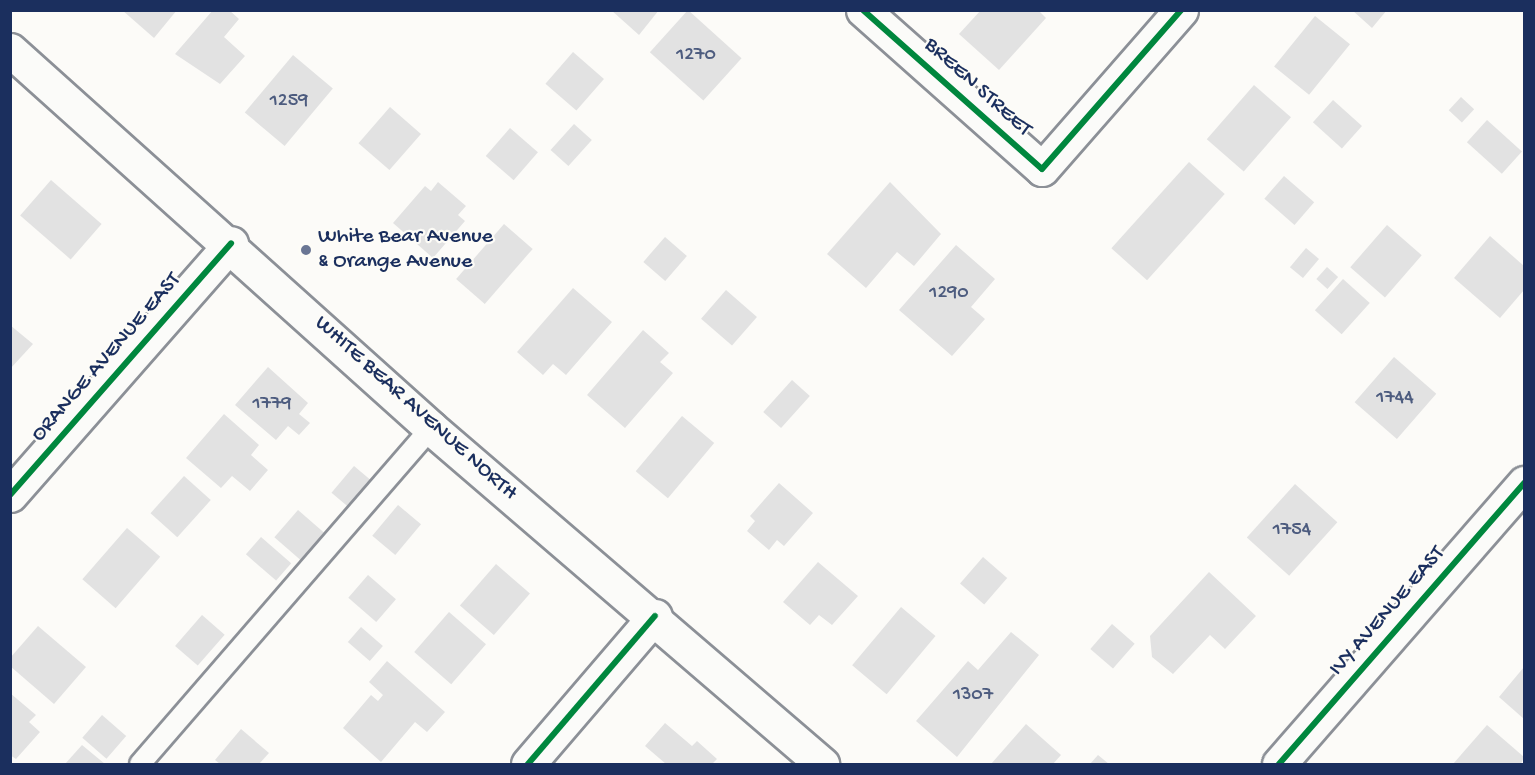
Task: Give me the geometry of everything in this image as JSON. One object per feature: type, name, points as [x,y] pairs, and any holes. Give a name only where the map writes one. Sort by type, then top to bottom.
[{"type":"street","name":"BREEN STREET","points":[[863,10],[1041,169],[1181,10]]},
{"type":"street","name":"WHITE BEAR AVENUE NORTH","points":[[12,55],[231,243],[431,428],[655,616],[822,765]]},
{"type":"street","name":"ORANGE AVENUE EAST","points":[[10,495],[231,243]]},
{"type":"street","name":"IVY AVENUE EAST","points":[[1279,765],[1524,483]]},
{"type":"street","points":[[528,765],[655,616]]},
{"type":"lane","points":[[140,765],[431,428]]},
{"type":"building","points":[[122,10],[177,10],[154,38]]},
{"type":"building","points":[[213,10],[229,10],[239,19],[224,37],[245,56],[220,84],[175,54]]},
{"type":"building","points":[[611,10],[659,10],[639,35]]},
{"type":"building","points":[[688,10],[742,58],[703,101],[650,52]]},
{"type":"building","points":[[981,10],[1038,10],[1046,18],[999,70],[959,34]]},
{"type":"building","points":[[1352,10],[1387,10],[1372,28]]},
{"type":"building","points":[[1315,16],[1350,44],[1309,95],[1274,67]]},
{"type":"building","points":[[573,52],[604,79],[576,111],[545,84]]},
{"type":"building","points":[[293,55],[333,88],[285,146],[245,112]]},
{"type":"building","points":[[1254,85],[1291,117],[1244,171],[1207,139]]},
{"type":"building","points":[[1461,97],[1474,109],[1462,122],[1449,110]]},
{"type":"building","points":[[1333,100],[1362,126],[1342,148],[1313,122]]},
{"type":"building","points":[[390,107],[421,134],[389,170],[359,143]]},
{"type":"building","points":[[1487,120],[1522,151],[1502,174],[1467,142]]},
{"type":"building","points":[[574,124],[592,140],[568,166],[551,150]]},
{"type":"building","points":[[510,128],[538,152],[514,180],[486,156]]},
{"type":"building","points":[[1189,162],[1225,194],[1147,280],[1111,248]]},
{"type":"building","points":[[1284,176],[1314,202],[1295,225],[1264,199]]},
{"type":"building","points":[[51,180],[102,224],[71,259],[20,215]]},
{"type":"building","points":[[438,182],[466,206],[458,215],[465,221],[433,258],[393,223],[425,186],[431,191]]},
{"type":"building","points":[[890,182],[941,234],[914,266],[897,252],[866,288],[827,254]]},
{"type":"building","points":[[504,224],[533,249],[485,304],[456,279]]},
{"type":"building","points":[[1387,225],[1422,255],[1385,297],[1350,267]]},
{"type":"building","points":[[1490,236],[1524,266],[1524,290],[1500,318],[1454,278]]},
{"type":"building","points":[[665,237],[687,256],[665,281],[643,262]]},
{"type":"building","points":[[956,245],[995,279],[971,307],[985,319],[952,356],[899,310]]},
{"type":"building","points":[[1306,248],[1319,259],[1303,278],[1290,267]]},
{"type":"building","points":[[1327,267],[1338,277],[1327,289],[1316,279]]},
{"type":"building","points":[[1343,279],[1370,303],[1342,334],[1315,310]]},
{"type":"building","points":[[573,288],[612,322],[566,375],[553,364],[543,375],[517,352]]},
{"type":"building","points":[[726,290],[757,317],[732,346],[701,319]]},
{"type":"building","points":[[10,325],[33,344],[10,369]]},
{"type":"building","points":[[643,330],[669,353],[660,362],[673,373],[625,428],[587,395]]},
{"type":"building","points":[[1394,357],[1436,394],[1397,439],[1355,402]]},
{"type":"building","points":[[268,367],[308,403],[299,414],[310,423],[299,435],[288,426],[276,440],[235,405]]},
{"type":"building","points":[[792,380],[810,396],[781,428],[763,412]]},
{"type":"building","points":[[224,414],[259,445],[251,455],[268,470],[250,491],[232,476],[221,488],[186,458]]},
{"type":"building","points":[[682,416],[714,443],[668,498],[636,471]]},
{"type":"building","points":[[354,466],[374,483],[351,510],[332,493]]},
{"type":"building","points":[[184,476],[211,500],[177,537],[151,513]]},
{"type":"building","points":[[779,483],[813,513],[784,546],[777,540],[769,550],[747,531],[755,521],[750,516]]},
{"type":"building","points":[[1295,484],[1337,522],[1289,576],[1247,538]]},
{"type":"building","points":[[398,505],[421,524],[395,555],[372,536]]},
{"type":"building","points":[[298,510],[328,536],[305,563],[274,537]]},
{"type":"building","points":[[127,528],[160,557],[116,608],[82,579]]},
{"type":"building","points":[[261,537],[291,563],[276,581],[246,554]]},
{"type":"building","points":[[983,557],[1007,578],[984,604],[960,583]]},
{"type":"building","points":[[818,562],[858,596],[832,625],[819,615],[810,625],[783,602]]},
{"type":"building","points":[[496,564],[530,594],[494,635],[460,606]]},
{"type":"building","points":[[1209,572],[1256,616],[1225,649],[1210,635],[1173,674],[1152,657],[1150,636]]},
{"type":"building","points":[[368,575],[396,599],[376,622],[348,598]]},
{"type":"building","points":[[901,607],[935,636],[887,694],[852,665]]},
{"type":"building","points":[[449,612],[486,644],[451,684],[414,652]]},
{"type":"building","points":[[202,615],[225,635],[198,666],[175,646]]},
{"type":"building","points":[[1112,624],[1135,644],[1113,669],[1090,649]]},
{"type":"building","points":[[38,626],[86,667],[54,704],[10,666],[10,658]]},
{"type":"building","points":[[361,627],[383,646],[370,661],[348,642]]},
{"type":"building","points":[[1011,632],[1039,655],[957,757],[916,721],[968,661],[978,670]]},
{"type":"building","points":[[387,661],[445,712],[427,732],[415,722],[381,762],[343,728],[371,695],[378,701],[383,695],[369,682]]},
{"type":"building","points":[[1524,667],[1524,719],[1499,697]]},
{"type":"building","points":[[10,693],[36,715],[29,722],[40,732],[16,759],[10,755]]},
{"type":"building","points":[[102,715],[126,736],[106,759],[82,738]]},
{"type":"building","points":[[665,723],[692,746],[697,741],[717,759],[712,764],[666,764],[645,746]]},
{"type":"building","points":[[1026,724],[1061,755],[1053,764],[991,764]]},
{"type":"building","points":[[1487,725],[1524,757],[1521,764],[1453,764]]},
{"type":"building","points":[[241,729],[269,753],[259,764],[220,764],[215,760]]},
{"type":"building","points":[[82,745],[105,764],[65,764]]},
{"type":"building","points":[[1098,755],[1109,764],[1090,764]]},
{"type":"cycle path","points":[[863,10],[1042,169],[1181,10]]},
{"type":"cycle path","points":[[10,495],[231,243]]},
{"type":"cycle path","points":[[1279,764],[1524,483]]},
{"type":"cycle path","points":[[528,764],[655,616]]},
{"type":"place","name":"White Bear Avenue & Orange Avenue","points":[[306,250]]}]
